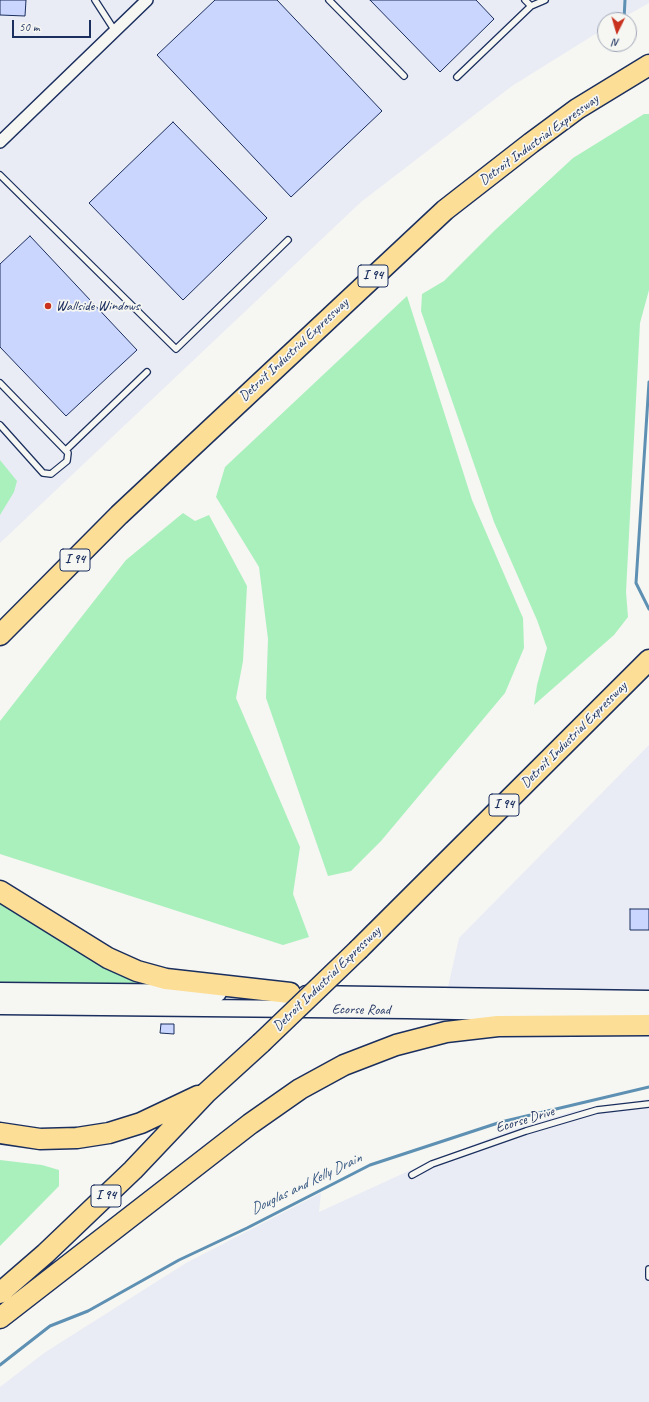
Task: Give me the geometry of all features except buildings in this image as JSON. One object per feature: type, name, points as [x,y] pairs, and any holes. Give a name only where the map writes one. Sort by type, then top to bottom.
[{"type":"highway","name":"Detroit Industrial Expressway","points":[[0,634],[31,605],[119,515],[445,210],[566,118],[649,65]]},
{"type":"highway","points":[[0,622],[31,605]]},
{"type":"highway","name":"Detroit Industrial Expressway","points":[[0,1293],[45,1254],[133,1170],[206,1093],[261,1043],[359,949],[649,660]]},
{"type":"highway","points":[[0,891],[108,958],[137,971],[166,979],[290,993]]},
{"type":"highway","points":[[0,1318],[250,1124],[300,1089],[344,1065],[396,1045],[446,1032],[498,1026],[649,1026]]},
{"type":"highway","points":[[0,1133],[40,1139],[77,1138],[109,1133],[141,1123],[206,1093]]},
{"type":"main road","name":"Ecorse Road","points":[[0,991],[290,993],[649,999]]},
{"type":"main road","name":"Ecorse Road","points":[[0,1006],[407,1010],[649,1015]]},
{"type":"street","points":[[0,142],[147,0]]},
{"type":"lane","points":[[95,0],[115,30]]},
{"type":"lane","points":[[329,0],[404,76]]},
{"type":"lane","points":[[525,0],[531,6]]},
{"type":"lane","points":[[457,77],[531,6],[545,0]]},
{"type":"lane","points":[[0,175],[176,349],[288,240]]},
{"type":"lane","points":[[66,450],[147,372]]},
{"type":"lane","points":[[0,383],[66,450],[68,453],[67,461],[51,474],[43,473],[0,425]]},
{"type":"lane","name":"Ecorse Drive","points":[[412,1175],[432,1164],[526,1132],[598,1110],[649,1104]]},
{"type":"lane","points":[[648,1277],[649,1269]]},
{"type":"shaded area","points":[[0,0],[649,0],[649,3],[633,12],[597,12],[597,33],[512,86],[361,202],[0,543]]},
{"type":"shaded area","points":[[649,745],[649,992],[576,993],[448,987],[459,938]]},
{"type":"shaded area","points":[[649,1099],[649,1402],[0,1402],[0,1387],[44,1353],[186,1263],[321,1193],[319,1212],[426,1163],[511,1130],[574,1111]]},
{"type":"green space","points":[[644,114],[649,114],[649,290],[640,323],[626,592],[628,617],[614,635],[534,705],[537,685],[547,648],[537,620],[494,522],[421,311],[422,294],[444,281],[495,230],[573,158]]},
{"type":"green space","points":[[407,296],[472,500],[523,618],[524,648],[505,693],[381,841],[351,871],[328,876],[266,698],[268,639],[259,567],[216,497],[225,467]]},
{"type":"green space","points":[[0,460],[17,481],[14,492],[0,515]]},
{"type":"green space","points":[[183,513],[195,521],[209,515],[247,586],[243,661],[236,698],[300,847],[293,894],[309,937],[283,945],[0,854],[0,721],[126,560]]},
{"type":"green space","points":[[0,900],[145,981],[145,985],[0,984]]},
{"type":"green space","points":[[0,1160],[42,1165],[59,1170],[59,1186],[0,1246]]},
{"type":"waterway","points":[[624,12],[625,0]]},
{"type":"waterway","points":[[649,382],[636,583],[649,609]]},
{"type":"waterway","name":"Douglas and Kelly Drain","points":[[0,1365],[50,1326],[88,1311],[179,1260],[247,1228],[370,1165],[501,1122],[649,1087]]},
{"type":"place","name":"Wallside Windows","points":[[48,306]]}]
